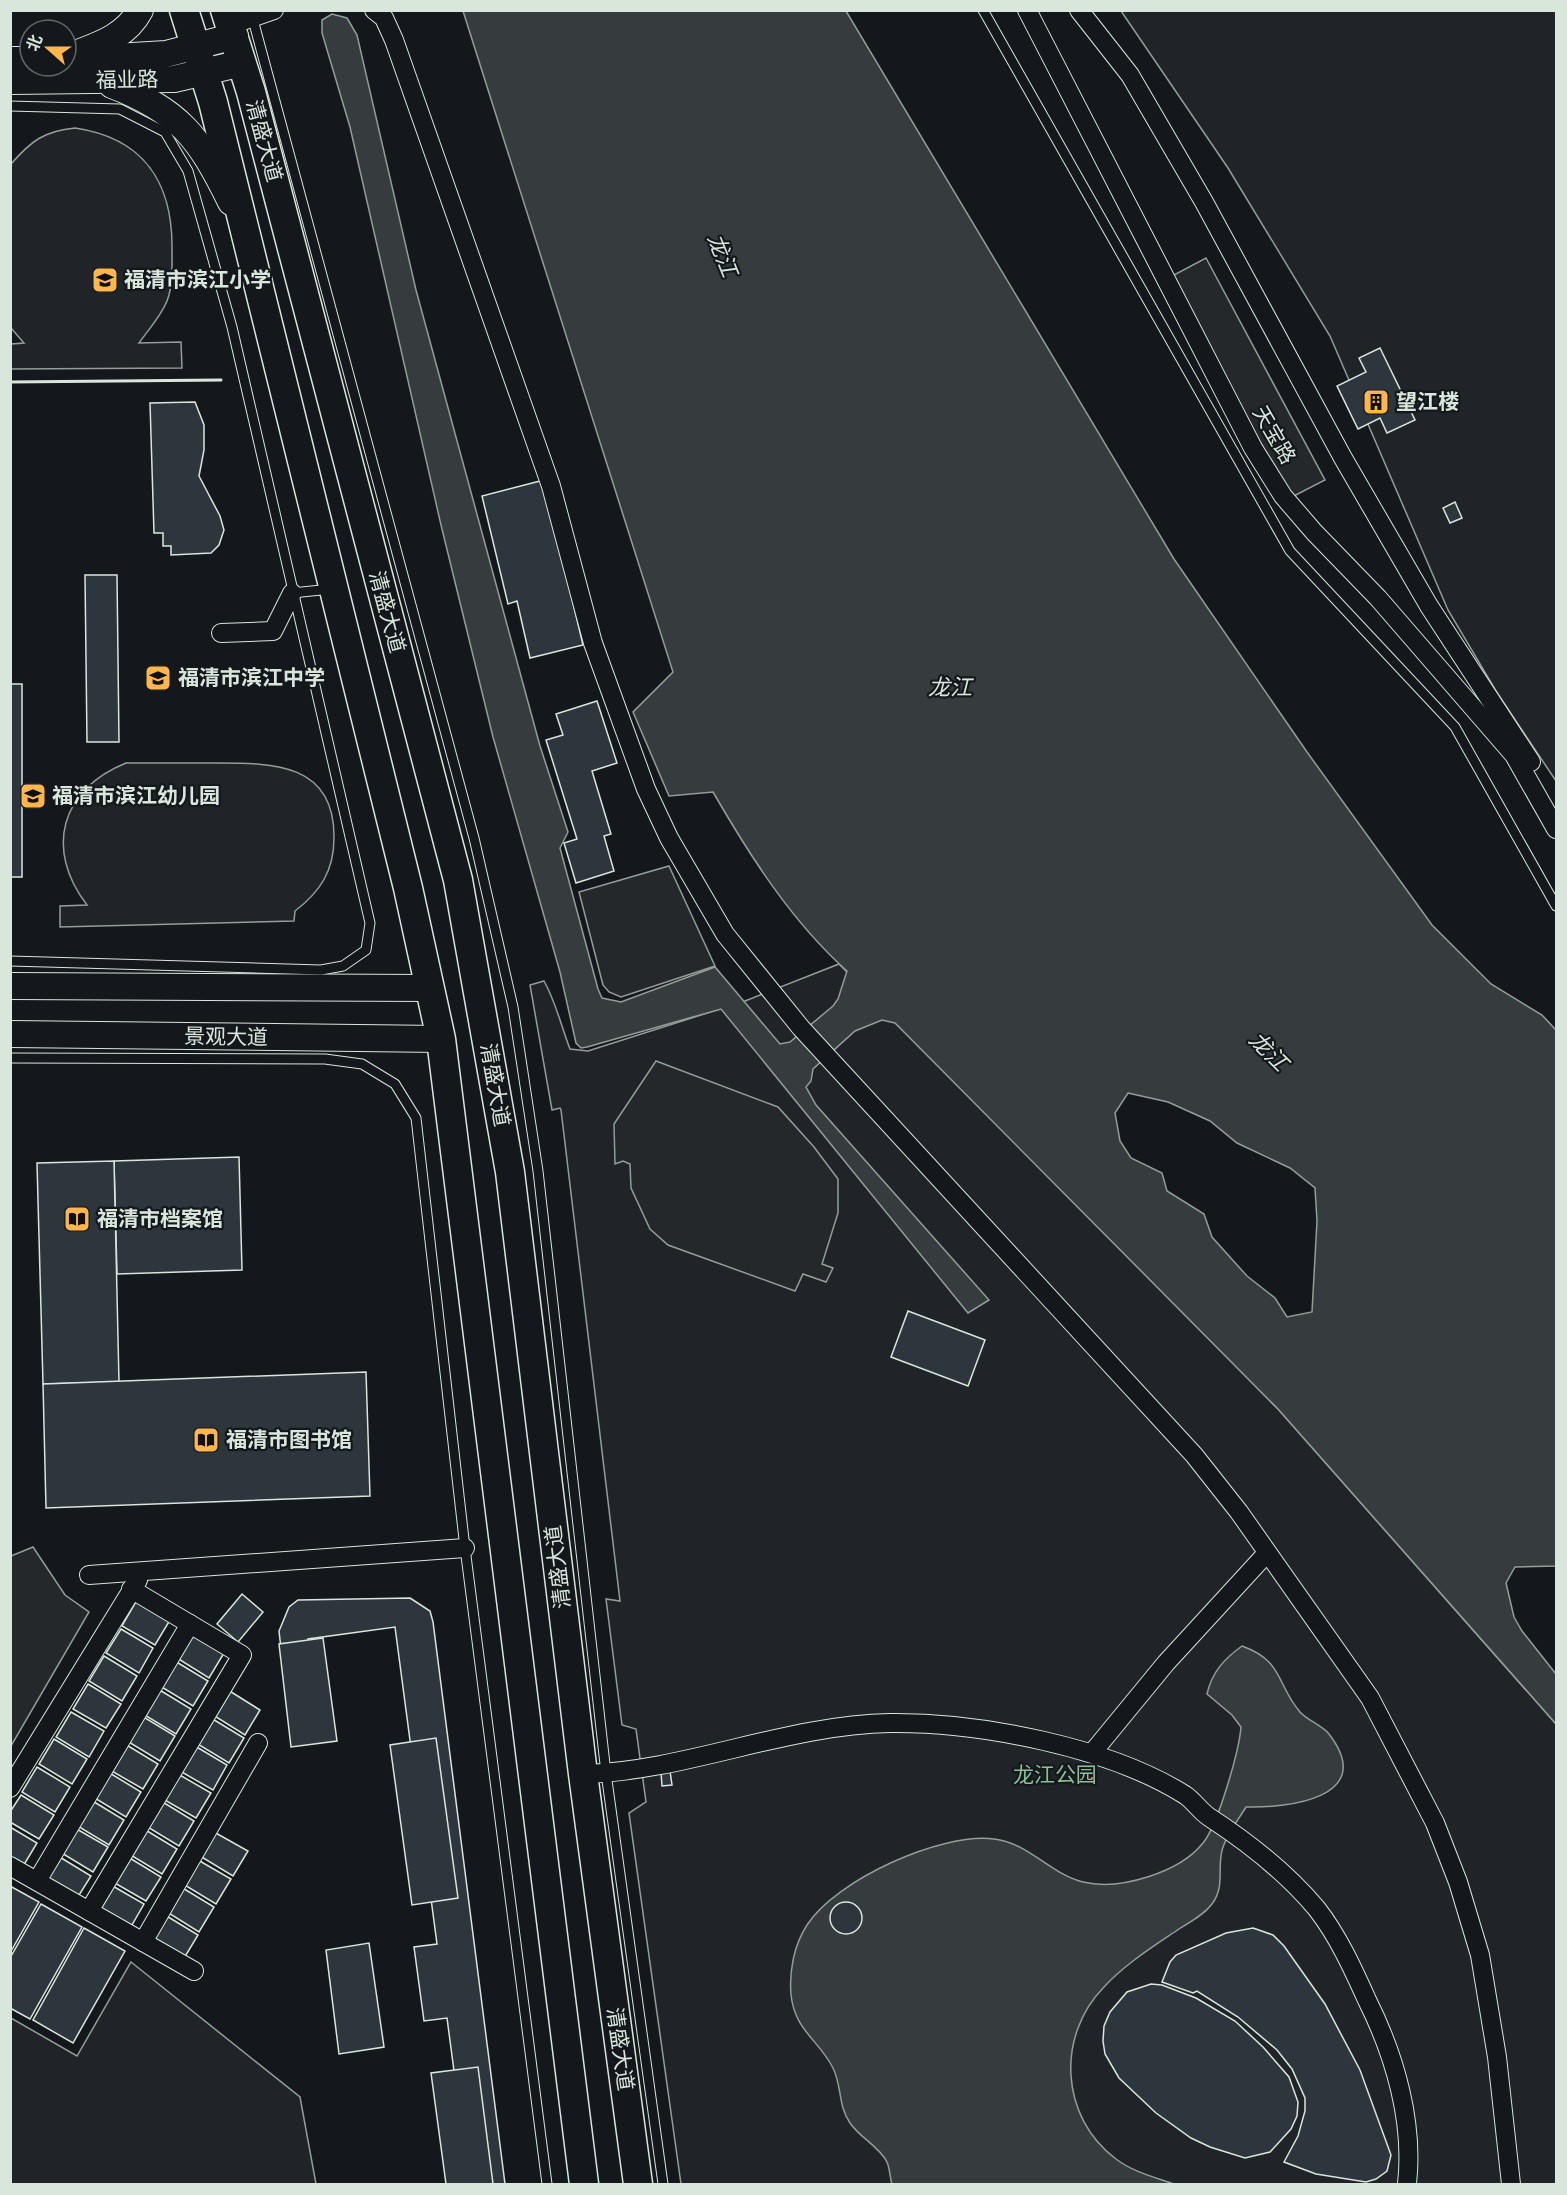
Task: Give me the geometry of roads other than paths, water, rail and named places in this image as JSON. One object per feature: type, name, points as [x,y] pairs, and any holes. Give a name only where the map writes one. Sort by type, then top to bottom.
[{"type":"main road","name":"清盛大道","points":[[184,10],[200,59],[408,888],[441,1040],[584,2184]]},
{"type":"main road","name":"清盛大道","points":[[239,27],[458,880],[510,1172],[595,1773],[638,2184]]},
{"type":"street","points":[[78,54],[116,37],[134,22],[140,10]]},
{"type":"street","points":[[239,27],[274,10]]},
{"type":"street","points":[[374,10],[384,18],[394,40],[548,475],[593,643],[646,789],[669,838],[720,926],[801,1028],[1194,1455],[1239,1512],[1326,1632],[1370,1698],[1435,1823],[1458,1882],[1480,1955],[1488,2000],[1511,2184]]},
{"type":"street","name":"天宝路","points":[[1027,10],[1253,448],[1283,496],[1432,657],[1514,755],[1557,829]]},
{"type":"street","points":[[1079,10],[1130,75],[1204,202],[1343,458],[1429,606],[1516,735],[1557,805]]},
{"type":"street","name":"福业路","points":[[10,81],[174,80],[239,27]]},
{"type":"street","name":"福业路","points":[[78,58],[166,54],[200,59]]},
{"type":"street","points":[[103,81],[154,103],[172,115],[215,171],[241,223]]},
{"type":"street","points":[[221,633],[273,631],[292,593]]},
{"type":"street","points":[[10,986],[430,988]]},
{"type":"street","name":"景观大道","points":[[10,1034],[441,1040]]},
{"type":"street","points":[[89,1575],[143,1573],[465,1548]]},
{"type":"street","points":[[1092,1753],[1166,1663],[1267,1553]]},
{"type":"street","points":[[10,1788],[143,1573]]},
{"type":"street","points":[[89,1911],[242,1655],[131,1589]]},
{"type":"street","points":[[37,1881],[190,1624]]},
{"type":"street","points":[[595,1773],[673,1763],[750,1743],[807,1732],[890,1723],[985,1731],[1092,1753],[1186,1796],[1205,1814],[1265,1856],[1317,1910],[1355,1974],[1383,2031],[1396,2074],[1406,2127],[1409,2161],[1407,2184]]},
{"type":"street","points":[[143,1942],[258,1743]]},
{"type":"street","points":[[10,1866],[194,1971]]},
{"type":"lane","points":[[983,10],[1290,551],[1455,727],[1557,906]]},
{"type":"lane","points":[[239,27],[474,838],[513,1007],[538,1170],[595,1773],[663,2184]]},
{"type":"lane","points":[[10,106],[120,109],[165,132],[176,147],[188,171],[232,327],[370,923],[366,950],[343,966],[321,970],[10,961]]},
{"type":"lane","points":[[292,593],[332,589]]},
{"type":"lane","points":[[10,1058],[325,1059],[362,1064],[395,1084],[417,1118],[465,1548],[547,2184]]},
{"type":"water","name":"龙江","points":[[463,11],[846,11],[1174,559],[1307,752],[1432,925],[1491,984],[1542,1015],[1556,1030],[1556,1566],[1515,1567],[1506,1583],[1514,1617],[1522,1631],[1556,1674],[1556,1724],[1278,1409],[895,1023],[882,1020],[855,1031],[813,1069],[811,1081],[806,1087],[816,1105],[989,1300],[968,1313],[721,1009],[587,1047],[581,1048],[576,1043],[560,972],[493,737],[441,525],[350,127],[322,33],[322,20],[332,14],[347,18],[357,35],[416,290],[540,746],[568,832],[560,848],[602,998],[621,1002],[715,967],[780,1044],[790,1042],[833,1006],[838,999],[847,971],[790,910],[742,840],[713,792],[669,796],[633,712],[673,672]],"holes":[[[1128,1093],[1168,1102],[1210,1121],[1237,1143],[1290,1168],[1315,1188],[1317,1221],[1312,1312],[1287,1317],[1275,1298],[1247,1276],[1212,1237],[1204,1214],[1167,1191],[1162,1173],[1131,1158],[1120,1141],[1115,1113]]]},
{"type":"water","points":[[1242,1646],[1256,1652],[1272,1666],[1300,1712],[1329,1734],[1341,1756],[1343,1773],[1335,1785],[1322,1795],[1284,1805],[1246,1807],[1223,1847],[1219,1890],[1212,1904],[1200,1916],[1129,1964],[1104,1987],[1088,2007],[1078,2029],[1072,2052],[1071,2076],[1075,2099],[1084,2121],[1097,2142],[1129,2167],[1174,2184],[892,2184],[884,2156],[854,2128],[846,2116],[833,2068],[802,2027],[793,2007],[792,1968],[799,1941],[807,1925],[821,1908],[865,1876],[919,1851],[946,1843],[972,1839],[994,1839],[1007,1842],[1029,1852],[1071,1878],[1098,1884],[1114,1884],[1148,1877],[1180,1863],[1203,1843],[1209,1834],[1232,1770],[1241,1727],[1232,1715],[1207,1694],[1212,1679],[1220,1667]]},
{"type":"place","name":"福清市滨江小学","points":[[105,280]]},
{"type":"place","name":"望江楼","points":[[1376,402]]},
{"type":"place","name":"福清市滨江中学","points":[[158,678]]},
{"type":"place","name":"福清市滨江幼儿园","points":[[33,796]]},
{"type":"place","name":"福清市档案馆","points":[[77,1219]]},
{"type":"place","name":"福清市图书馆","points":[[206,1440]]},
{"type":"park label","name":"龙江公园","points":[[1055,1775]]}]
